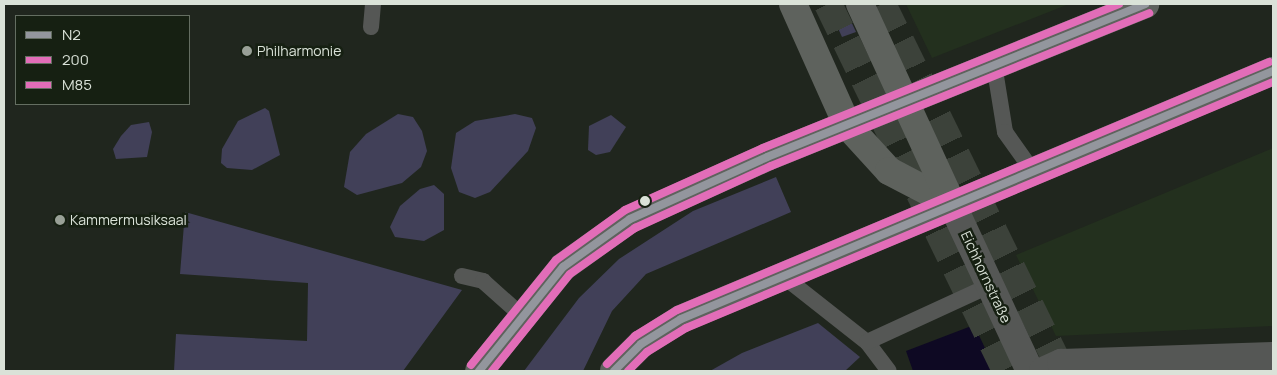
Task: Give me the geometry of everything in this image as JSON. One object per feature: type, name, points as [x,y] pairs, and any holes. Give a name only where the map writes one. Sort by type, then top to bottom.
[{"type":"main road","points":[[793,4],[847,125],[889,171],[952,204]]},
{"type":"main road","name":"Eichhornstraße","points":[[860,4],[952,204]]},
{"type":"main road","points":[[479,371],[520,315],[564,267],[630,219],[904,101],[1145,4]]},
{"type":"main road","points":[[614,371],[660,331],[783,276],[1032,170],[1273,71]]},
{"type":"street","name":"Eichhornstraße","points":[[952,204],[1030,371]]},
{"type":"street","points":[[1043,371],[1061,363],[1273,356]]},
{"type":"lane","points":[[371,27],[373,4]]},
{"type":"lane","points":[[994,64],[1005,132],[1032,170]]},
{"type":"lane","points":[[462,276],[483,281],[520,315]]},
{"type":"lane","points":[[783,276],[866,342],[889,371]]},
{"type":"lane","points":[[866,342],[989,286]]},
{"type":"shaded area","points":[[827,4],[843,4],[856,32],[842,37]]},
{"type":"shaded area","points":[[906,4],[1069,4],[932,58]]},
{"type":"shaded area","points":[[265,108],[269,111],[280,155],[252,170],[227,168],[221,163],[222,149],[238,121]]},
{"type":"shaded area","points":[[398,114],[413,117],[422,131],[427,151],[421,167],[402,183],[357,195],[344,187],[350,152],[366,134]]},
{"type":"shaded area","points":[[515,114],[532,118],[536,128],[528,151],[490,192],[475,198],[459,192],[451,168],[456,133],[475,121]]},
{"type":"shaded area","points":[[611,115],[626,127],[610,152],[596,155],[588,150],[589,126]]},
{"type":"shaded area","points":[[149,122],[152,132],[147,157],[116,159],[113,149],[121,136],[131,125]]},
{"type":"shaded area","points":[[1273,148],[1273,326],[1056,336],[1016,255]]},
{"type":"shaded area","points":[[776,177],[791,212],[646,274],[612,311],[583,371],[524,371],[579,298],[619,259],[693,211]]},
{"type":"shaded area","points":[[434,185],[444,194],[444,230],[424,241],[395,237],[390,227],[400,206],[420,189]]},
{"type":"shaded area","points":[[185,212],[462,290],[403,371],[174,371],[176,334],[307,341],[308,283],[180,274]]},
{"type":"shaded area","points":[[818,323],[860,357],[845,371],[710,371],[742,353]]},
{"type":"shaded area","points":[[974,325],[996,371],[913,371],[906,351]]},
{"type":"tunnel","points":[[828,4],[1006,371]]},
{"type":"tunnel","points":[[882,4],[1062,371]]},
{"type":"transit line","name":"M85","points":[[471,365],[556,260],[625,210],[763,148],[1119,4]]},
{"type":"transit line","name":"N2","points":[[479,371],[563,267],[630,219],[767,157],[1145,4]]},
{"type":"transit line","name":"200","points":[[492,371],[570,274],[635,228],[771,166],[1149,13]]},
{"type":"transit line","name":"M85","points":[[607,364],[635,336],[677,310],[1269,62]]},
{"type":"transit line","name":"N2","points":[[614,371],[641,344],[681,319],[1273,71]]},
{"type":"transit line","name":"200","points":[[628,371],[647,352],[686,328],[1273,82]]},
{"type":"place","name":"Philharmonie","points":[[247,51]]},
{"type":"place","name":"Kammermusiksaal","points":[[60,220]]}]
